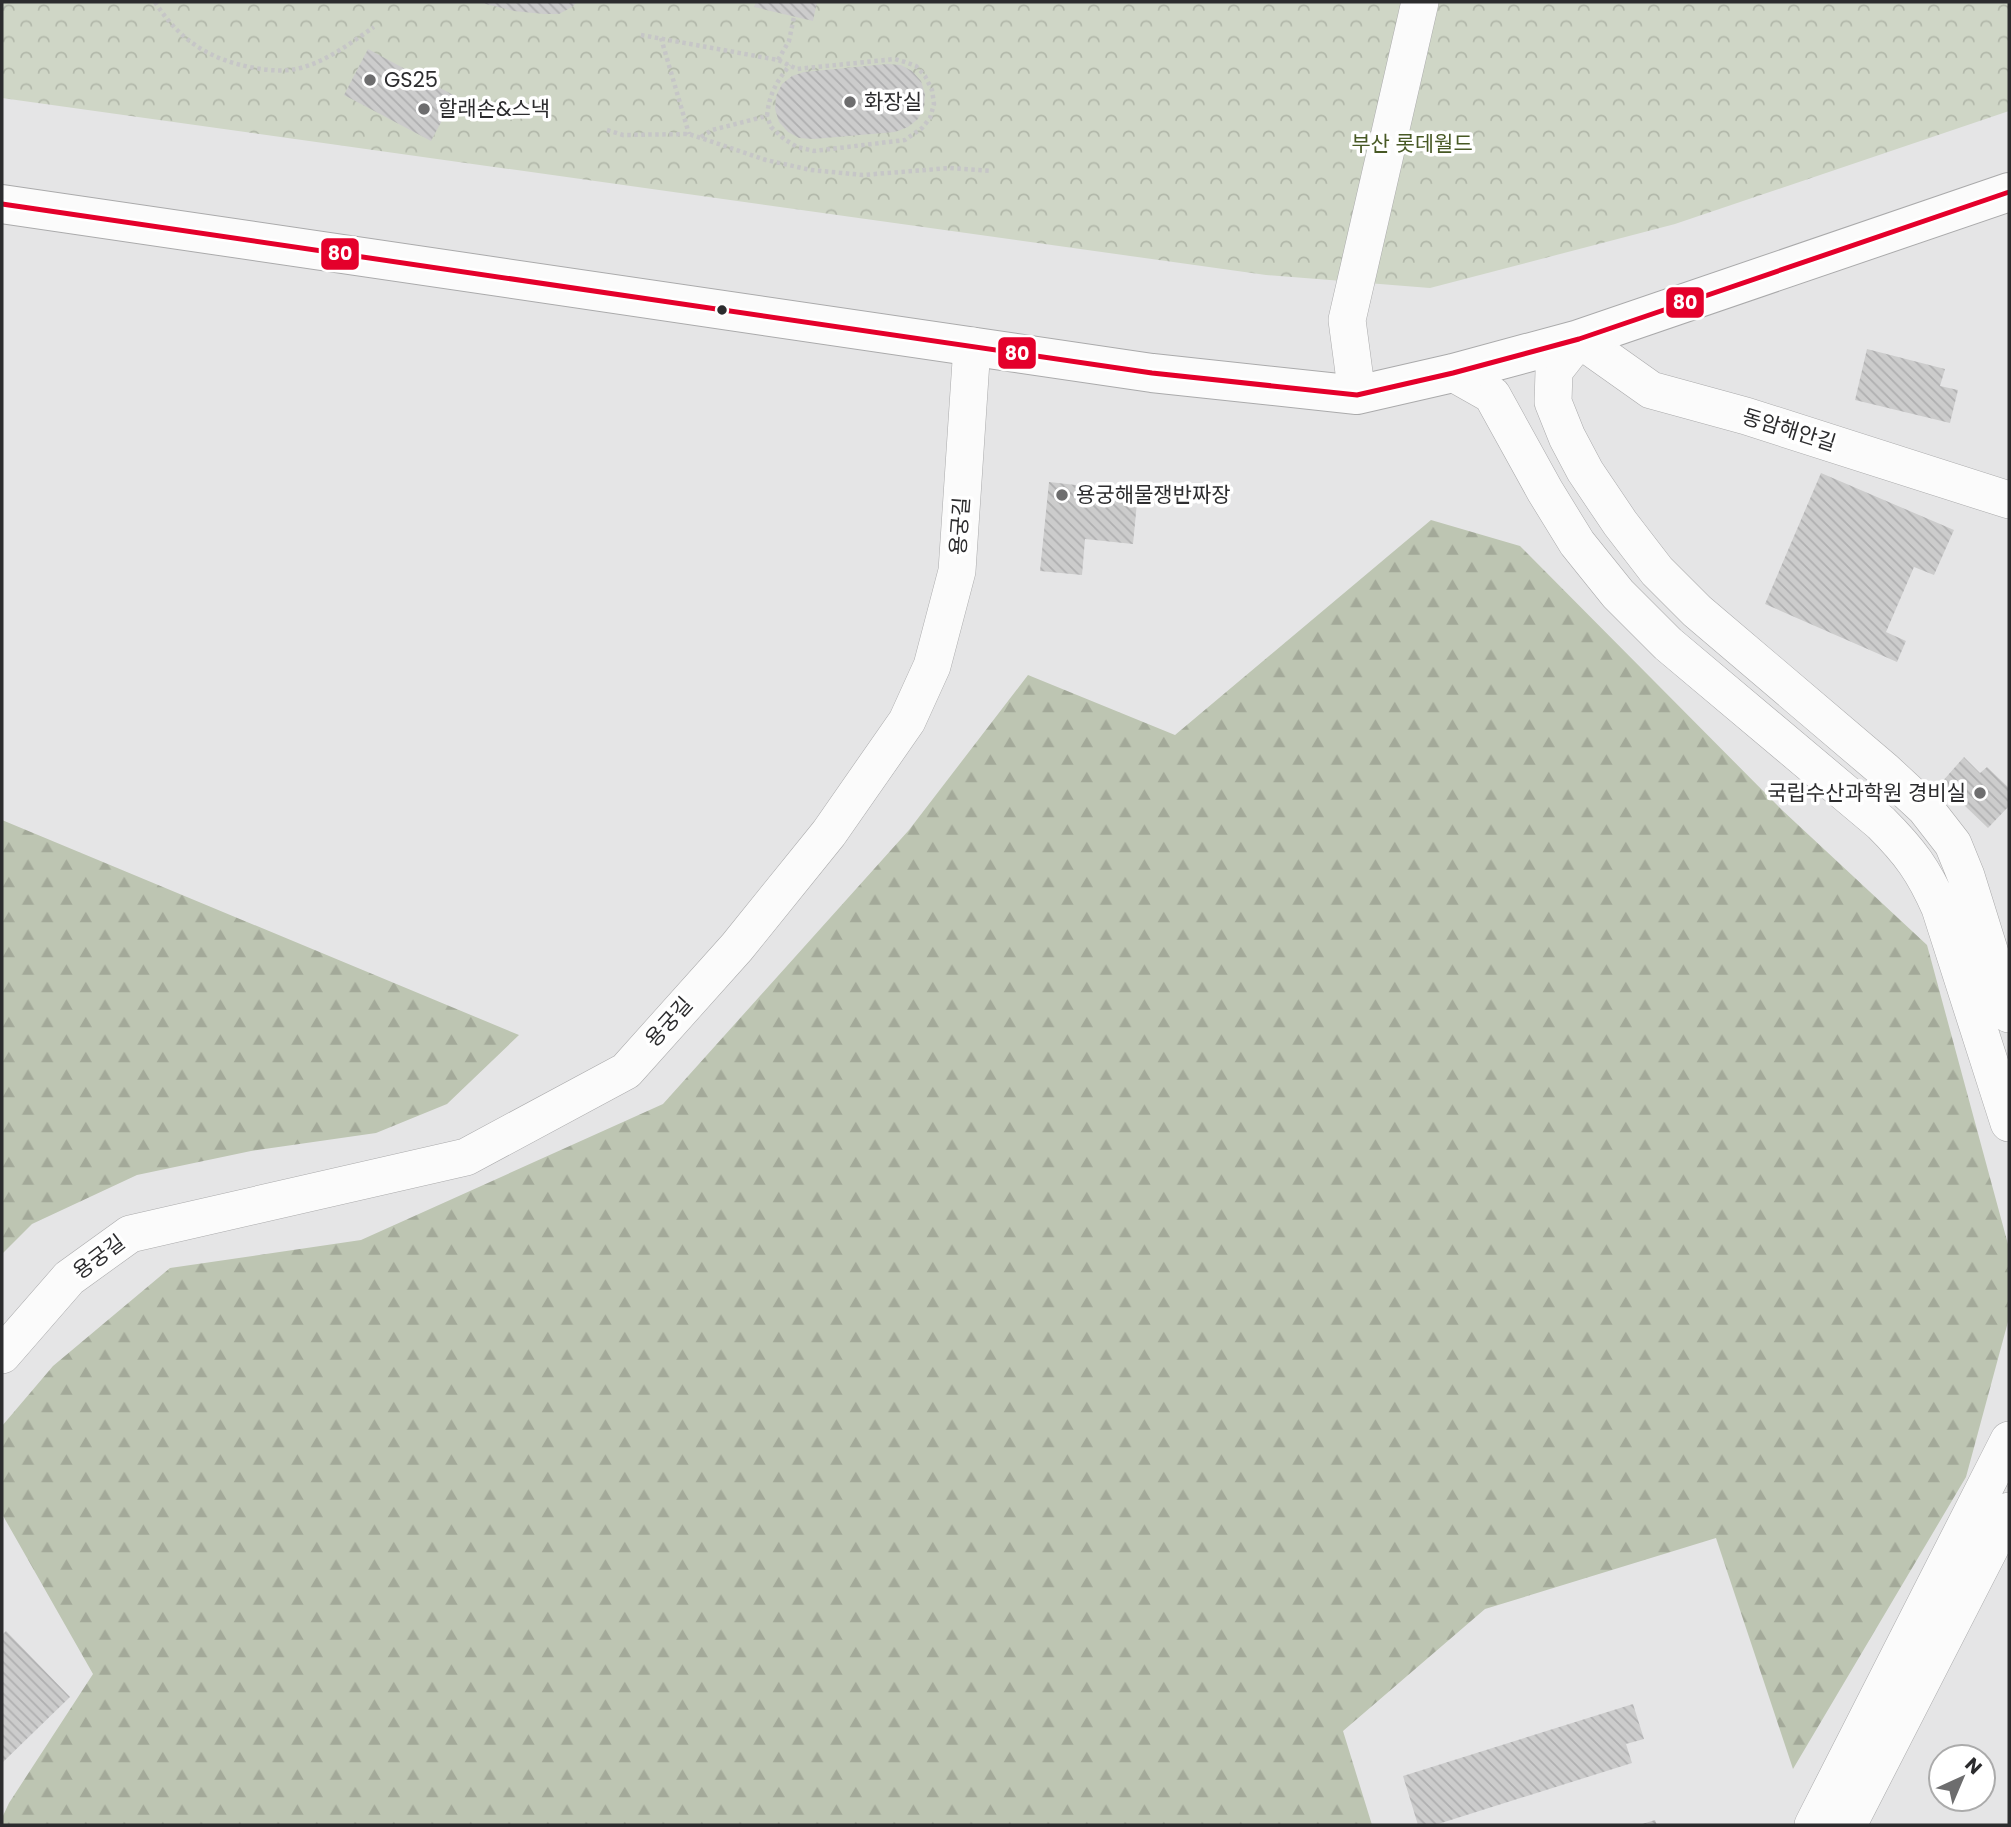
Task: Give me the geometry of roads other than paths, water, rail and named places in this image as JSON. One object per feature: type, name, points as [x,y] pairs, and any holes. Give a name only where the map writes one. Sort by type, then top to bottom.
[{"type":"main road","points":[[2,204],[1152,373],[1357,395],[1453,373],[1579,339],[2009,192]]},
{"type":"street","points":[[1357,395],[1347,320],[1420,2]]},
{"type":"street","points":[[1579,339],[1553,371],[1553,402],[1585,471],[1657,571],[1697,611],[1925,808],[1953,844],[1966,876],[2009,1014]]},
{"type":"street","name":"동암해안길","points":[[1579,339],[1651,390],[1746,416],[2009,500]]},
{"type":"street","name":"용궁길","points":[[2,1355],[69,1278],[130,1234],[467,1157],[626,1071],[737,947],[829,833],[907,721],[932,666],[957,571],[972,346]]},
{"type":"street","points":[[1453,373],[1492,395],[1577,543],[1618,594],[1668,644],[1881,823],[1907,848],[1926,877],[1940,908],[2009,1123]]},
{"type":"street","points":[[1813,1825],[2009,1440]]},
{"type":"street","points":[[1848,1825],[2009,1511]]},
{"type":"place","name":"GS25","points":[[370,80]]},
{"type":"place","name":"화장실","points":[[850,102]]},
{"type":"place","name":"할래손&스낵","points":[[424,109]]},
{"type":"place","name":"용궁해물쟁반짜장","points":[[1062,495]]},
{"type":"place","name":"국립수산과학원 경비실","points":[[1980,793]]},
{"type":"park label","name":"부산 롯데월드","points":[[1412,144]]}]
